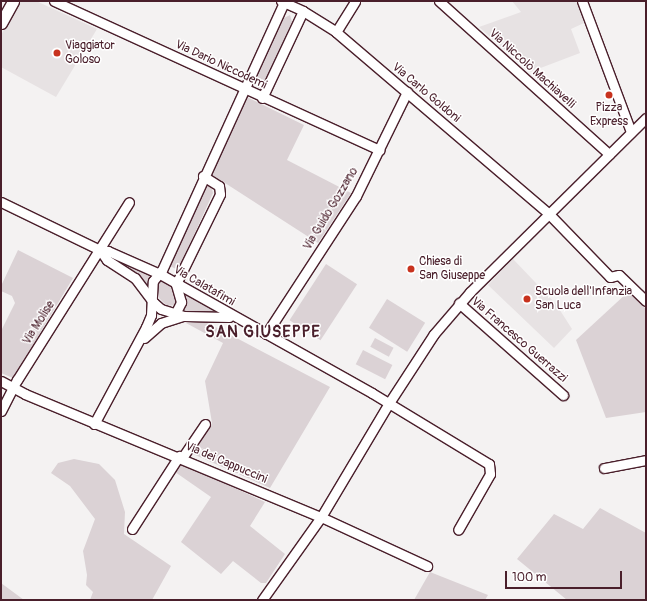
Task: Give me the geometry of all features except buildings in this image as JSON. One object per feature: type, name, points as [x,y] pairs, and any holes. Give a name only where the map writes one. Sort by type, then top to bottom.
[{"type":"street","points":[[1,23],[13,1]]},
{"type":"street","name":"Via Dario Niccodemi","points":[[54,1],[262,98],[379,150]]},
{"type":"street","points":[[336,32],[356,1]]},
{"type":"street","name":"Via Niccolò Machiavelli","points":[[439,1],[609,154]]},
{"type":"street","points":[[582,1],[631,132]]},
{"type":"street","points":[[94,424],[151,315],[152,283],[160,274],[203,176],[245,89],[283,2]]},
{"type":"street","name":"Via Carlo Goldoni","points":[[283,2],[303,11],[336,32],[548,213]]},
{"type":"street","points":[[262,98],[303,11]]},
{"type":"street","name":"Via Guido Gozzano","points":[[266,334],[356,196],[407,92]]},
{"type":"street","name":"Via Francesco Guerrazzi","points":[[262,600],[321,517],[389,403],[427,344],[460,304],[548,213],[646,118]]},
{"type":"street","points":[[134,350],[151,330],[178,317],[181,302],[176,284],[220,194],[219,186],[203,176]]},
{"type":"street","name":"Via Calatafimi","points":[[1,202],[100,250],[108,251],[160,274],[238,320],[266,334],[389,403]]},
{"type":"street","name":"Via Molise","points":[[1,411],[14,387],[129,202]]},
{"type":"street","points":[[548,213],[610,277],[619,275],[646,301]]},
{"type":"street","name":"Via Calatafimi","points":[[100,250],[107,260],[136,278],[151,301],[161,309],[178,317],[216,315],[238,320]]},
{"type":"street","name":"Via Francesco Guerrazzi","points":[[460,304],[563,395]]},
{"type":"street","name":"Via dei Cappuccini","points":[[1,381],[94,424],[181,457],[321,517],[427,566]]},
{"type":"street","points":[[389,403],[492,466],[490,474],[458,530]]},
{"type":"street","points":[[132,529],[205,424]]},
{"type":"street","points":[[604,468],[646,460]]},
{"type":"shaded area","points":[[21,1],[36,1],[97,29],[56,97],[1,67],[1,35]]},
{"type":"shaded area","points":[[512,1],[577,1],[584,23],[571,29],[580,53],[530,72],[479,27],[521,12]]},
{"type":"shaded area","points":[[290,15],[292,22],[263,86],[258,88],[255,82],[284,18]]},
{"type":"shaded area","points":[[247,97],[304,125],[287,160],[351,193],[318,243],[211,174]]},
{"type":"shaded area","points":[[206,183],[211,186],[213,193],[178,270],[168,265]]},
{"type":"shaded area","points":[[18,250],[73,278],[13,378],[1,373],[1,331],[15,303],[12,296],[1,291],[1,286]]},
{"type":"shaded area","points":[[108,254],[152,275],[148,290],[135,274],[110,259]]},
{"type":"shaded area","name":"Scuola dell'Infanzia San Luca","points":[[513,259],[556,304],[572,329],[554,348],[488,285]]},
{"type":"shaded area","points":[[326,264],[357,284],[321,340],[290,320]]},
{"type":"shaded area","points":[[159,280],[169,285],[175,293],[177,302],[175,305],[167,306],[156,295],[154,287]]},
{"type":"shaded area","points":[[628,292],[646,309],[646,412],[606,418],[576,340]]},
{"type":"shaded area","points":[[184,294],[218,312],[182,313]]},
{"type":"shaded area","points":[[387,299],[425,323],[407,352],[369,328]]},
{"type":"shaded area","points":[[186,323],[208,323],[330,387],[270,488],[193,454],[212,423],[205,381],[223,343]]},
{"type":"shaded area","points":[[375,338],[394,348],[389,357],[370,347]]},
{"type":"shaded area","points":[[363,350],[392,365],[385,379],[356,364]]},
{"type":"shaded area","points":[[74,459],[99,464],[115,480],[125,512],[124,534],[171,566],[152,600],[90,600],[93,592],[86,585],[87,575],[83,551],[95,519],[70,486],[51,473],[58,463]]},
{"type":"shaded area","points":[[180,463],[265,502],[250,526],[285,554],[266,583],[261,583],[233,561],[221,574],[181,542],[211,497],[175,472]]},
{"type":"shaded area","points":[[600,508],[646,533],[646,600],[567,600],[517,559],[554,514],[583,529]]},
{"type":"shaded area","points":[[430,572],[488,595],[485,600],[414,600]]},
{"type":"shaded area","points":[[1,583],[24,600],[1,600]]},
{"type":"place","name":"Viaggiator Goloso","points":[[57,53]]},
{"type":"place","name":"Pizza Express","points":[[609,95]]},
{"type":"place","name":"Chiesa di San Giuseppe","points":[[411,269]]},
{"type":"place","name":"Scuola dell'Infanzia San Luca","points":[[527,299]]},
{"type":"district","name":"SAN GIUSEPPE","points":[[263,332]]}]
